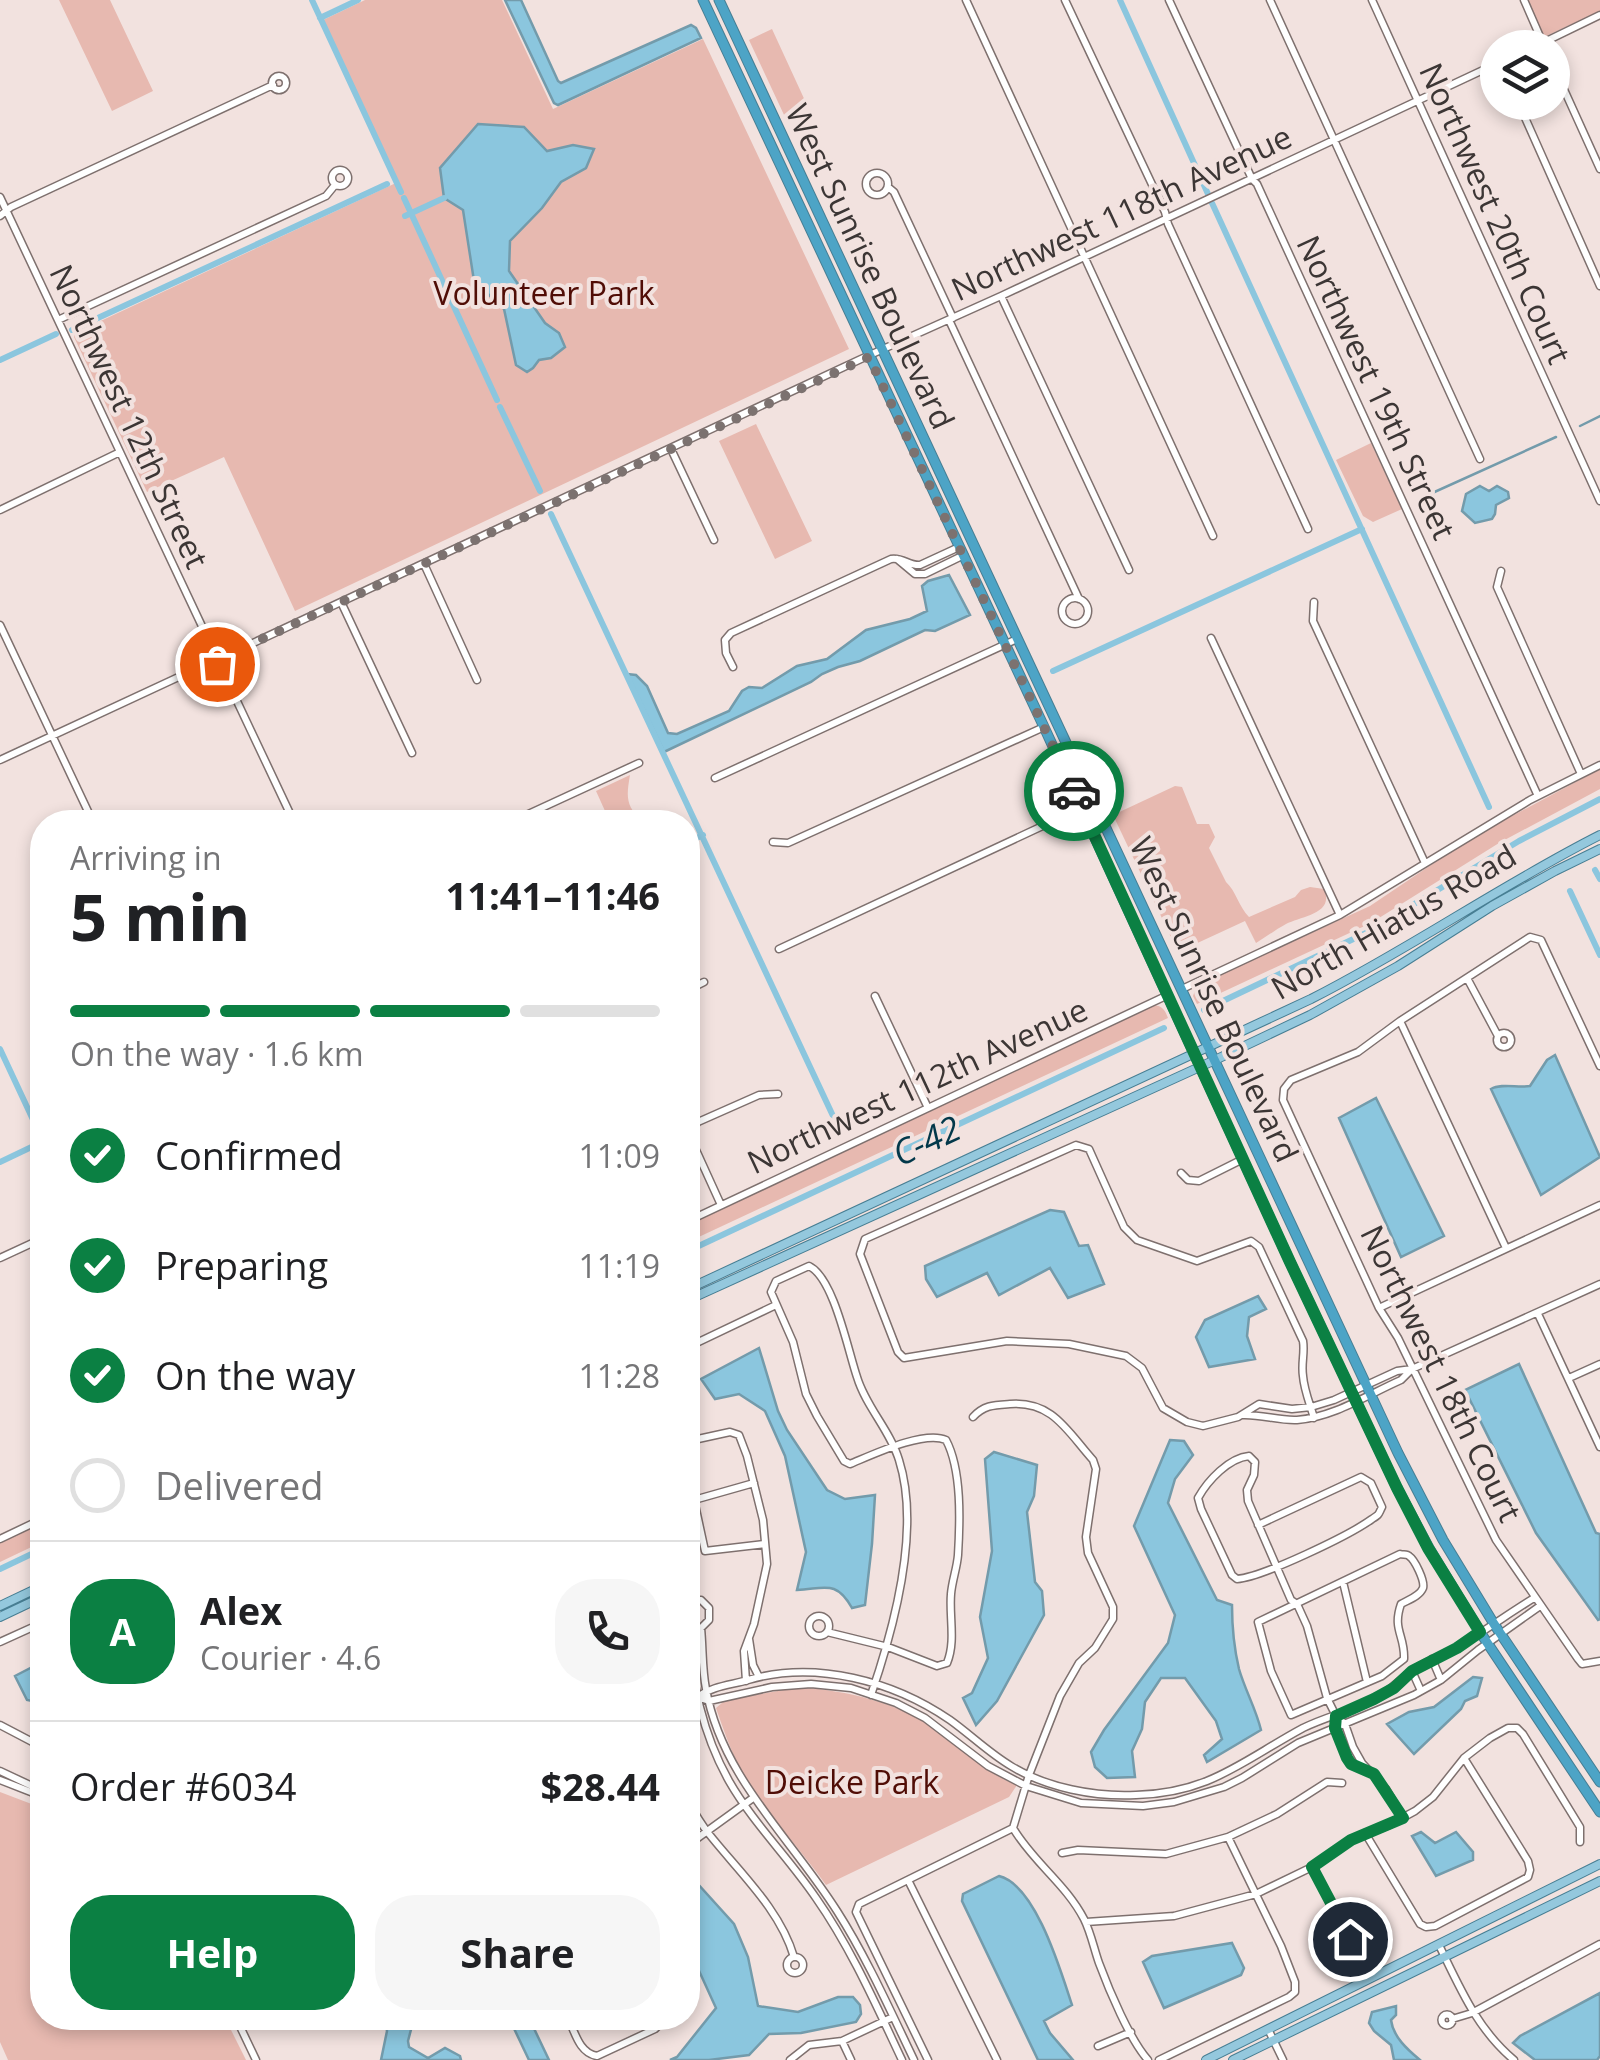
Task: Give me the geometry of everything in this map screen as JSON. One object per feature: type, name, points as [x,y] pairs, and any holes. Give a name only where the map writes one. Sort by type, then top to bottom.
[{"type":"highway","name":"West Sunrise Boulevard","points":[[703,0],[1397,1488],[1428,1548],[1480,1632],[1600,1812]]},
{"type":"highway","name":"West Sunrise Boulevard","points":[[719,0],[1368,1390],[1443,1540],[1500,1634],[1600,1782]]},
{"type":"main road","name":"North Hiatus Road","points":[[700,1282],[1347,981],[1550,860],[1600,835]]},
{"type":"main road","name":"North Hiatus Road","points":[[700,1295],[1349,995],[1492,906],[1600,849]]},
{"type":"main road","points":[[0,1606],[30,1592]]},
{"type":"main road","points":[[0,1617],[30,1603]]},
{"type":"main road","points":[[1206,2060],[1600,1864]]},
{"type":"main road","points":[[1232,2060],[1600,1881]]},
{"type":"street","points":[[966,0],[1213,536]]},
{"type":"street","points":[[1065,0],[1308,529]]},
{"type":"street","name":"Northwest 19th Street","points":[[1169,0],[1538,796]]},
{"type":"street","points":[[1270,0],[1480,459]]},
{"type":"street","name":"Northwest 20th Court","points":[[1372,0],[1600,501]]},
{"type":"street","points":[[1524,0],[1537,30]]},
{"type":"street","points":[[1570,31],[1600,15]]},
{"type":"street","name":"Northwest 118th Avenue","points":[[0,760],[1480,72]]},
{"type":"street","points":[[3,213],[272,85]]},
{"type":"street","points":[[1570,103],[1600,169]]},
{"type":"street","points":[[1526,120],[1600,286]]},
{"type":"street","points":[[58,320],[326,196],[336,185]]},
{"type":"street","points":[[888,187],[894,192],[1086,605],[1086,616],[1077,624],[1068,622],[1062,608],[1071,599],[1080,599]]},
{"type":"street","name":"Northwest 12th Street","points":[[0,197],[3,213],[58,320],[288,810]]},
{"type":"street","points":[[1002,296],[1129,570]]},
{"type":"street","points":[[671,450],[714,540]]},
{"type":"street","points":[[0,510],[120,452]]},
{"type":"street","points":[[732,667],[725,640],[731,633],[896,558],[914,566],[962,551]]},
{"type":"street","points":[[896,558],[915,574],[925,574],[962,551]]},
{"type":"street","points":[[932,560],[936,568]]},
{"type":"street","points":[[424,564],[478,680]]},
{"type":"street","points":[[1501,570],[1497,587],[1581,774]]},
{"type":"street","points":[[342,602],[412,754]]},
{"type":"street","points":[[1314,602],[1313,621],[1426,864]]},
{"type":"street","points":[[0,625],[87,810]]},
{"type":"street","points":[[1210,638],[1340,915]]},
{"type":"street","points":[[715,778],[1017,639]]},
{"type":"street","points":[[773,842],[788,843],[1044,726]]},
{"type":"street","points":[[537,810],[640,763]]},
{"type":"street","points":[[1182,989],[1340,915],[1538,796],[1600,765]]},
{"type":"street","points":[[779,949],[1094,802]]},
{"type":"street","points":[[1506,1248],[1400,1022],[1530,937],[1541,940],[1600,1066]]},
{"type":"street","points":[[1468,978],[1498,1036]]},
{"type":"street","points":[[700,984],[704,982]]},
{"type":"street","points":[[876,996],[928,1108]]},
{"type":"street","name":"Northwest 112th Avenue","points":[[700,1215],[1168,996]]},
{"type":"street","name":"Northwest 18th Court","points":[[1400,1022],[1358,1052],[1291,1080],[1284,1089],[1283,1100],[1379,1308],[1398,1338],[1496,1540],[1582,1664],[1600,1661]]},
{"type":"street","points":[[700,1121],[759,1094],[778,1094]]},
{"type":"street","points":[[1314,1418],[1311,1407],[1302,1368],[1303,1341],[1259,1247],[1250,1241],[1197,1261],[1137,1240],[1124,1226],[1089,1149],[1076,1144],[865,1239],[861,1247],[860,1254],[898,1352],[904,1358],[1007,1341],[1069,1344],[1126,1356],[1142,1368],[1163,1408],[1202,1426],[1242,1414],[1259,1404],[1292,1409],[1311,1407],[1354,1396]]},
{"type":"street","points":[[700,1159],[721,1205]]},
{"type":"street","points":[[1181,1173],[1188,1180],[1200,1181],[1242,1159]]},
{"type":"street","points":[[1379,1308],[1600,1205]]},
{"type":"street","points":[[0,1258],[30,1244]]},
{"type":"street","points":[[827,1632],[888,1647],[937,1666],[947,1663],[952,1650],[951,1590],[958,1559],[959,1515],[955,1465],[946,1440],[938,1436],[894,1446],[850,1464],[844,1461],[816,1416],[806,1394],[793,1342],[771,1292],[776,1281],[810,1266],[816,1268],[835,1306],[857,1379],[894,1446],[905,1483],[906,1538],[898,1599],[888,1647],[870,1694]]},
{"type":"street","points":[[1242,1414],[1292,1420],[1314,1418],[1397,1371],[1412,1369],[1600,1284]]},
{"type":"street","points":[[700,1342],[776,1305]]},
{"type":"street","points":[[1538,1314],[1599,1444]]},
{"type":"street","points":[[1569,1378],[1600,1364]]},
{"type":"street","points":[[973,1417],[983,1407],[998,1404],[1027,1402],[1040,1406],[1062,1424],[1093,1460],[1096,1469],[1086,1538],[1088,1552],[1113,1607],[1113,1619],[1060,1696],[1013,1828],[1020,1841],[1062,1886],[1086,1922],[1103,1973],[1148,2060]]},
{"type":"street","points":[[700,1439],[730,1432],[739,1435],[763,1520],[767,1564],[744,1651],[746,1681]]},
{"type":"street","points":[[1258,1524],[1362,1477],[1371,1483],[1382,1507],[1377,1516],[1276,1567],[1238,1579],[1232,1575],[1198,1498],[1214,1476],[1242,1456],[1250,1456],[1256,1468],[1246,1490],[1248,1501],[1276,1567],[1291,1600],[1297,1604],[1307,1626],[1327,1698],[1345,1724],[1362,1763],[1374,1774],[1403,1818]]},
{"type":"street","points":[[700,1498],[754,1482]]},
{"type":"street","points":[[0,1539],[30,1525]]},
{"type":"street","points":[[700,1531],[704,1551],[765,1544]]},
{"type":"street","points":[[1400,1554],[1411,1557],[1423,1588],[1420,1594],[1401,1604],[1396,1616],[1404,1659],[1382,1676],[1291,1714],[1271,1671],[1258,1622],[1343,1582],[1400,1554]]},
{"type":"street","points":[[1343,1582],[1367,1682]]},
{"type":"street","points":[[700,1695],[759,1676],[798,1672],[874,1683],[934,1710],[998,1758],[1029,1775],[1064,1788],[1102,1794],[1156,1794],[1223,1776],[1309,1725],[1384,1694],[1412,1671],[1457,1648],[1534,1598]]},
{"type":"street","points":[[700,1600],[709,1608],[709,1620],[701,1628],[706,1690],[724,1744],[753,1798],[840,1915],[914,2060]]},
{"type":"street","points":[[700,1698],[709,1701],[772,1687],[840,1686],[896,1702],[925,1718],[988,1766],[1026,1786],[1052,1796],[1099,1805],[1143,1806],[1174,1802],[1233,1782],[1298,1743],[1421,1691],[1540,1606]]},
{"type":"street","points":[[0,1642],[30,1628]]},
{"type":"street","points":[[750,1638],[753,1666],[759,1676]]},
{"type":"street","points":[[1432,1659],[1441,1680]]},
{"type":"street","points":[[1412,1671],[1421,1691]]},
{"type":"street","points":[[700,1706],[730,1783],[817,1899],[852,1957],[902,2060]]},
{"type":"street","points":[[1336,1716],[1335,1728],[1351,1764],[1374,1774]]},
{"type":"street","points":[[0,1725],[30,1741]]},
{"type":"street","points":[[1086,1922],[1174,1916],[1256,1894],[1312,1867],[1351,1840],[1403,1818],[1433,1796],[1464,1758],[1508,1728],[1517,1728],[1523,1734],[1580,1826],[1580,1842]]},
{"type":"street","points":[[1365,1834],[1420,1924],[1426,1927],[1528,1877],[1528,1861],[1464,1758]]},
{"type":"street","points":[[0,1772],[30,1785]]},
{"type":"street","points":[[0,1780],[30,1791]]},
{"type":"street","points":[[1062,1853],[1078,1850],[1166,1854],[1228,1837],[1277,1814],[1327,1782],[1342,1784]]},
{"type":"street","points":[[700,1835],[753,1798]]},
{"type":"street","points":[[700,1820],[771,1912],[794,1957]]},
{"type":"street","points":[[928,2060],[856,1912],[860,1904],[1013,1828]]},
{"type":"street","points":[[1159,2060],[1295,1992],[1281,1946],[1228,1837]]},
{"type":"street","points":[[1312,1867],[1357,1953]]},
{"type":"street","points":[[908,1880],[997,2060]]},
{"type":"street","points":[[1452,2020],[1600,1944]]},
{"type":"street","points":[[1439,1946],[1472,2013],[1514,2060]]},
{"type":"street","points":[[790,2060],[809,2045],[842,2040],[893,2017]]},
{"type":"street","points":[[1268,2029],[1283,2060]]},
{"type":"street","points":[[242,2030],[256,2060]]},
{"type":"street","points":[[574,2030],[583,2050],[597,2056],[653,2030]]},
{"type":"street","points":[[1098,2046],[1131,2032]]},
{"type":"street","points":[[842,2040],[852,2060]]},
{"type":"green space","points":[[59,0],[110,0],[153,91],[112,111]]},
{"type":"green space","name":"Volunteer Park","points":[[365,0],[502,0],[553,109],[703,39],[849,349],[295,611],[224,457],[147,492],[74,337],[75,333],[398,182],[321,21]]},
{"type":"green space","points":[[1527,0],[1600,0],[1600,11],[1559,30],[1541,30]]},
{"type":"green space","points":[[772,29],[807,105],[785,117],[749,40]]},
{"type":"green space","points":[[756,424],[812,541],[775,559],[719,441]]},
{"type":"green space","points":[[1371,443],[1402,509],[1373,522],[1363,516],[1336,460]]},
{"type":"green space","points":[[1600,769],[1600,789],[1499,843],[1371,923],[1197,1004],[1193,996],[1197,985],[1370,906],[1471,838]]},
{"type":"green space","points":[[630,775],[628,801],[632,810],[605,810],[596,791]]},
{"type":"green space","points":[[1175,786],[1182,787],[1197,824],[1209,824],[1215,837],[1209,848],[1249,917],[1310,887],[1324,889],[1325,904],[1321,909],[1256,943],[1245,921],[1178,952],[1113,815]]},
{"type":"green space","points":[[1153,1005],[1163,1009],[1168,1018],[700,1236],[700,1216]]},
{"type":"green space","points":[[30,1529],[30,1548],[0,1562],[0,1543]]},
{"type":"green space","name":"Deicke Park","points":[[800,1687],[855,1695],[908,1713],[996,1775],[1017,1785],[1009,1797],[826,1885],[749,1783],[716,1708],[733,1699]]},
{"type":"green space","points":[[0,1792],[30,1803],[30,2030],[231,2030],[246,2060],[8,2060],[0,2042]]},
{"type":"water","points":[[505,0],[521,0],[561,83],[691,25],[701,38],[558,105]]},
{"type":"water","points":[[478,124],[524,127],[547,151],[573,145],[594,149],[586,168],[561,182],[510,241],[509,271],[545,323],[559,333],[565,347],[551,358],[539,360],[527,372],[516,365],[504,309],[474,281],[463,210],[444,198],[440,168]]},
{"type":"water","points":[[1480,486],[1489,491],[1497,486],[1508,492],[1509,498],[1496,505],[1492,519],[1475,523],[1462,511],[1466,494]]},
{"type":"water","points":[[949,575],[970,615],[822,674],[664,752],[627,674],[636,675],[647,686],[668,733],[677,734],[729,711],[749,687],[762,688],[797,666],[827,659],[866,630],[927,611],[922,586]]},
{"type":"water","points":[[1555,1055],[1600,1157],[1541,1195],[1491,1089],[1530,1086],[1547,1060]]},
{"type":"water","points":[[1376,1098],[1444,1236],[1401,1257],[1339,1118]]},
{"type":"water","points":[[1050,1210],[1064,1212],[1079,1246],[1088,1245],[1104,1284],[1068,1298],[1050,1268],[999,1295],[987,1273],[937,1297],[926,1279],[925,1266]]},
{"type":"water","points":[[1258,1296],[1266,1309],[1249,1317],[1247,1336],[1255,1359],[1209,1367],[1196,1337],[1205,1320]]},
{"type":"water","points":[[759,1348],[787,1430],[827,1490],[845,1499],[875,1495],[865,1605],[852,1608],[835,1589],[797,1590],[806,1552],[785,1456],[765,1411],[739,1394],[715,1399],[701,1379]]},
{"type":"water","points":[[1519,1364],[1596,1533],[1600,1534],[1598,1620],[1536,1533],[1465,1390]]},
{"type":"water","points":[[1170,1440],[1184,1441],[1193,1455],[1175,1479],[1168,1503],[1217,1600],[1232,1605],[1239,1669],[1261,1730],[1207,1762],[1204,1755],[1222,1739],[1216,1721],[1185,1678],[1161,1678],[1145,1702],[1142,1729],[1132,1751],[1135,1777],[1107,1778],[1095,1767],[1091,1752],[1168,1643],[1175,1615],[1134,1526]]},
{"type":"water","points":[[994,1452],[1037,1465],[1034,1496],[1027,1512],[1035,1582],[1042,1591],[1044,1615],[997,1701],[976,1725],[963,1698],[972,1693],[988,1658],[980,1617],[992,1551],[985,1459]]},
{"type":"water","points":[[30,1668],[30,1701],[27,1700],[15,1676]]},
{"type":"water","points":[[1473,1677],[1482,1678],[1477,1696],[1465,1701],[1414,1754],[1387,1724],[1409,1712],[1434,1707]]},
{"type":"water","points":[[1421,1832],[1435,1843],[1456,1832],[1473,1852],[1473,1860],[1436,1876],[1412,1836]]},
{"type":"water","points":[[999,1876],[1024,1895],[1054,1952],[1072,2005],[1044,2021],[1073,2060],[1038,2060],[962,1901],[963,1894]]},
{"type":"water","points":[[700,1886],[734,1924],[748,1957],[758,2006],[798,2012],[838,1997],[853,1997],[861,2014],[856,2022],[801,2033],[769,2034],[749,2055],[670,2060],[677,2057],[716,2008],[700,1973]]},
{"type":"water","points":[[1232,1943],[1244,1968],[1241,1975],[1164,2008],[1143,1962],[1152,1956]]},
{"type":"water","points":[[1600,1993],[1597,2060],[1535,2060],[1513,2043],[1520,2036]]},
{"type":"water","points":[[1396,2006],[1396,2015],[1391,2020],[1395,2032],[1420,2060],[1394,2060],[1391,2045],[1369,2023],[1372,2012]]},
{"type":"water","points":[[411,2030],[409,2047],[428,2058],[445,2048],[461,2060],[381,2060],[387,2031]]},
{"type":"water","points":[[515,2030],[535,2030],[549,2060],[529,2060]]},
{"type":"waterway","points":[[312,0],[401,192]]},
{"type":"waterway","points":[[320,18],[358,0]]},
{"type":"waterway","points":[[1120,0],[1208,194]]},
{"type":"waterway","points":[[72,330],[387,184]]},
{"type":"waterway","points":[[404,198],[497,400]]},
{"type":"waterway","points":[[405,216],[444,198]]},
{"type":"waterway","points":[[1212,203],[1489,807]]},
{"type":"waterway","points":[[0,360],[56,334]]},
{"type":"waterway","points":[[500,407],[540,491]]},
{"type":"waterway","points":[[1580,426],[1600,416]]},
{"type":"waterway","points":[[1419,499],[1556,437]]},
{"type":"waterway","points":[[551,514],[690,810]]},
{"type":"waterway","points":[[1053,671],[1362,529]]},
{"type":"waterway","name":"C-42","points":[[1204,1010],[1366,933],[1519,841],[1600,799]]},
{"type":"waterway","points":[[700,832],[841,1133]]},
{"type":"waterway","points":[[1595,870],[1600,879]]},
{"type":"waterway","points":[[1570,891],[1600,955]]},
{"type":"waterway","name":"C-42","points":[[700,1245],[1164,1028]]},
{"type":"waterway","points":[[0,1049],[30,1113]]},
{"type":"waterway","points":[[0,1162],[30,1148]]},
{"type":"waterway","name":"C-42","points":[[0,1569],[30,1555]]},
{"type":"way so far","points":[[217,664],[221,658],[869,357],[1074,791]]},
{"type":"route","points":[[1074,791],[1397,1488],[1428,1548],[1480,1632],[1412,1671],[1394,1688],[1336,1716],[1335,1728],[1347,1758],[1351,1764],[1374,1774],[1403,1818],[1351,1840],[1312,1867],[1350,1939]]}]
